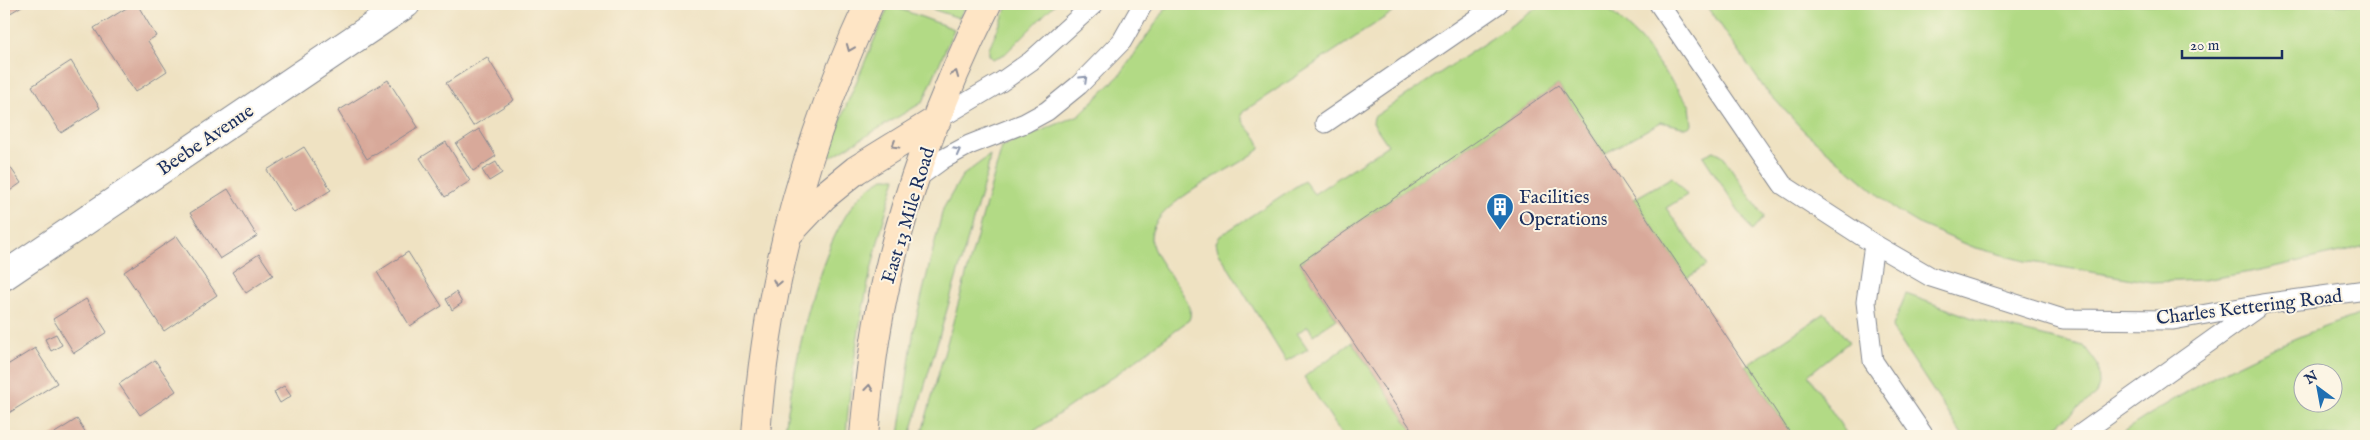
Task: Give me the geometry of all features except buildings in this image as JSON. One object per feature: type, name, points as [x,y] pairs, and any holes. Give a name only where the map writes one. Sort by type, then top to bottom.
[{"type":"main road","points":[[756,436],[759,392],[770,317],[787,236],[805,171],[827,106],[869,4]]},
{"type":"main road","name":"East 13 Mile Road","points":[[864,436],[870,376],[883,296],[917,178],[937,120],[956,71],[987,4]]},
{"type":"main road","points":[[787,236],[824,196],[856,170],[937,120]]},
{"type":"street","name":"Beebe Avenue","points":[[4,276],[406,4]]},
{"type":"lane","points":[[937,120],[1025,66],[1094,4]]},
{"type":"lane","points":[[917,178],[943,159],[960,150],[1025,123],[1047,111],[1079,85],[1122,41],[1143,4]]},
{"type":"lane","points":[[1325,123],[1498,4]]},
{"type":"lane","name":"Charles Kettering Road","points":[[1659,4],[1783,185],[1874,244],[1931,277],[2063,319],[2173,320],[2262,304],[2366,290]]},
{"type":"lane","points":[[1874,244],[1866,302],[1873,361],[1924,436]]},
{"type":"lane","points":[[2078,436],[2262,304]]},
{"type":"green space","points":[[917,4],[967,4],[959,18]]},
{"type":"green space","points":[[1009,4],[1055,4],[1005,54],[993,59],[989,55],[989,48]]},
{"type":"green space","points":[[1169,4],[1405,4],[1244,111],[1241,115],[1242,120],[1258,140],[1260,149],[1179,200],[1164,213],[1154,226],[1151,239],[1153,248],[1182,292],[1190,312],[1189,320],[1121,371],[1027,436],[921,436],[1002,147],[1079,115],[1120,75]]},
{"type":"green space","points":[[1543,4],[1603,4],[1640,39],[1690,106],[1692,125],[1686,128],[1661,122],[1604,154],[1558,85],[1300,263],[1337,319],[1313,335],[1308,326],[1297,333],[1308,349],[1286,361],[1218,251],[1216,242],[1220,236],[1304,181],[1314,194],[1388,145],[1373,123],[1374,117]]},
{"type":"green space","points":[[1706,4],[2366,4],[2366,246],[2256,271],[2204,280],[2151,282],[2025,261],[1973,247],[1921,225],[1896,210],[1804,131],[1764,88]]},
{"type":"green space","points":[[889,5],[954,29],[923,102],[831,157],[829,155],[844,111]]},
{"type":"green space","points":[[1714,151],[1722,155],[1764,217],[1752,231],[1703,156]]},
{"type":"green space","points":[[990,155],[987,173],[910,436],[899,436],[914,328],[943,209],[962,176]]},
{"type":"green space","points":[[1672,177],[1687,195],[1666,208],[1707,265],[1687,278],[1634,199]]},
{"type":"green space","points":[[884,178],[896,178],[870,274],[853,371],[846,436],[784,436],[803,333],[826,255],[842,221],[861,195]]},
{"type":"green space","points":[[1906,294],[1981,321],[2084,346],[2098,365],[2099,385],[2096,394],[2053,429],[2039,436],[1963,436],[1892,328]]},
{"type":"green space","points":[[1825,313],[1849,342],[1808,375],[1848,436],[1792,436],[1746,366]]},
{"type":"green space","points":[[2366,313],[2366,436],[2117,436],[2206,381],[2300,336]]},
{"type":"green space","points":[[1352,342],[1416,436],[1343,436],[1304,377]]},
{"type":"place","name":"Facilities Operations","points":[[1500,231]]}]
